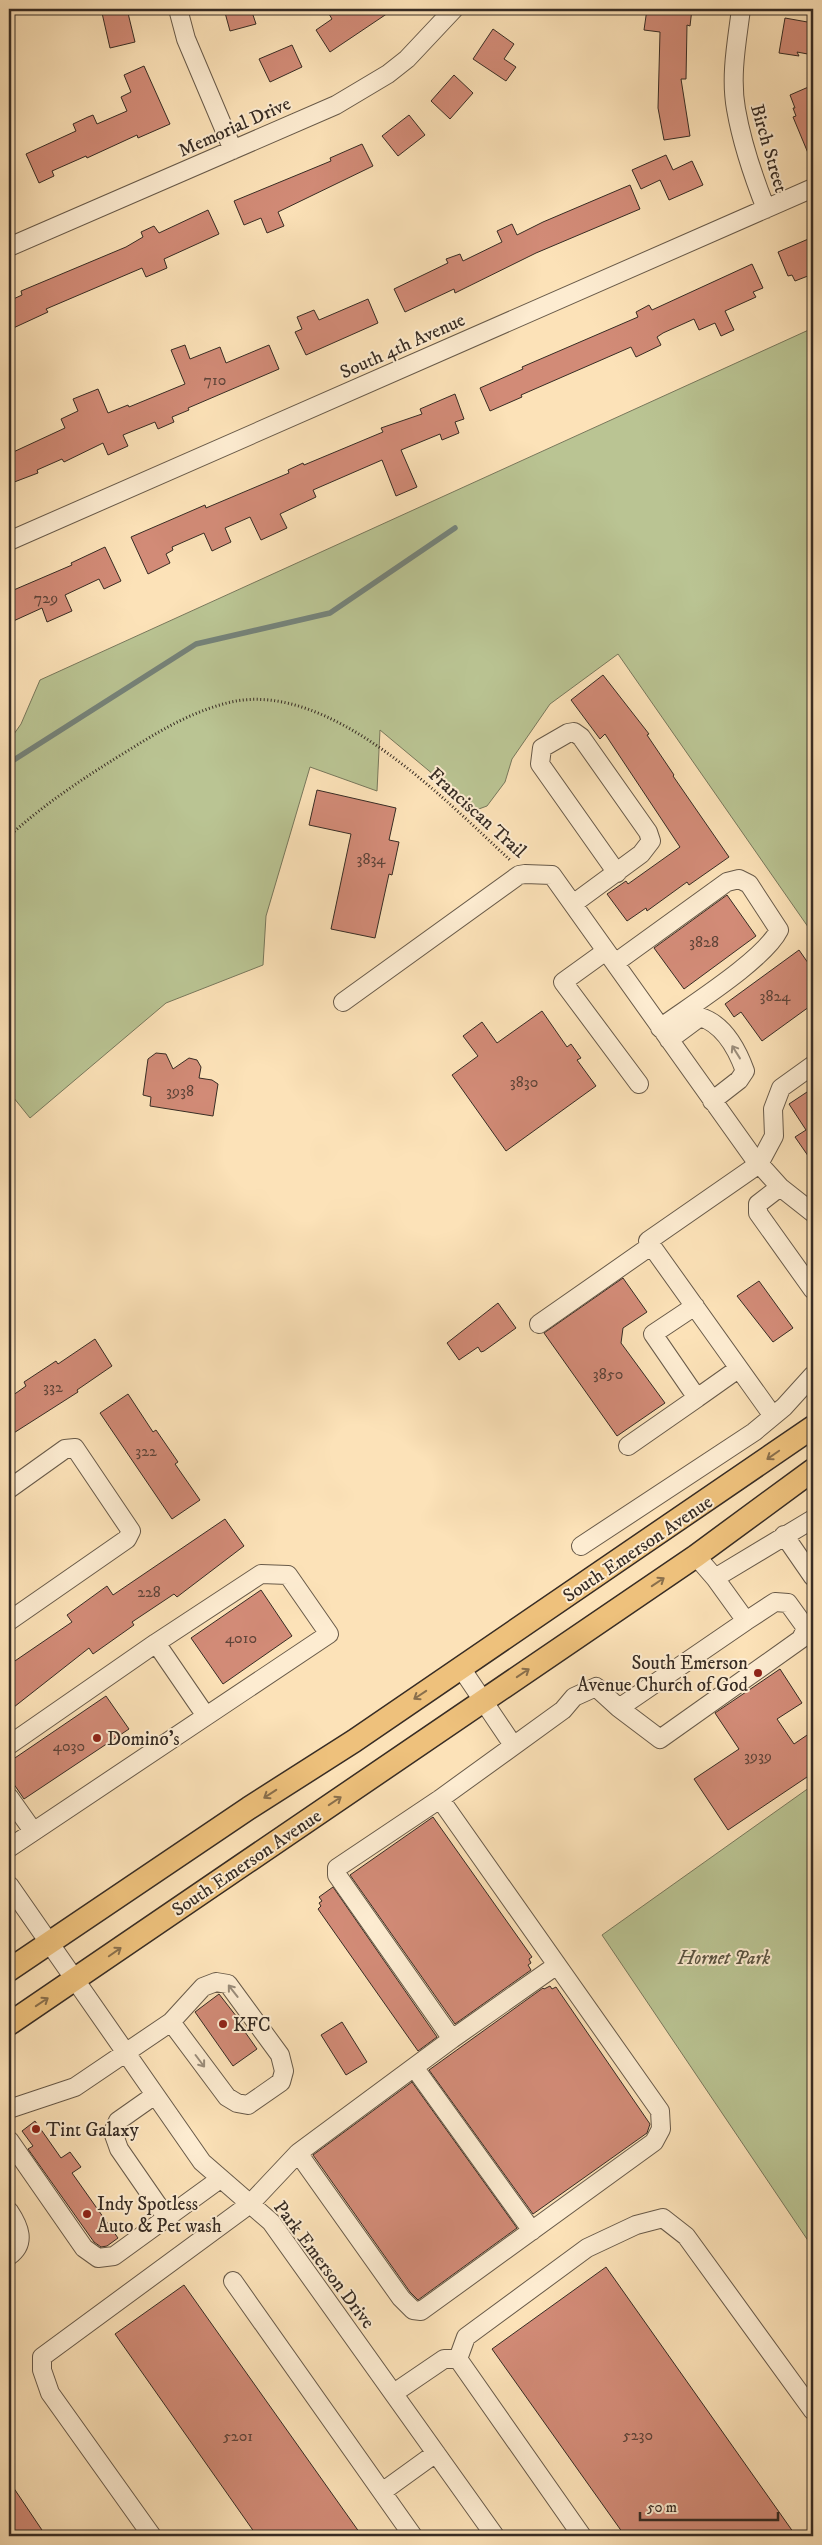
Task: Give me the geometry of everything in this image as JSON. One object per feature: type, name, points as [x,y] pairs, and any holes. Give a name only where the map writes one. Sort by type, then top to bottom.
[{"type":"main road","name":"South Emerson Avenue","points":[[9,1970],[461,1668],[813,1427]]},
{"type":"main road","name":"South Emerson Avenue","points":[[9,2024],[696,1556],[813,1470]]},
{"type":"street","points":[[178,9],[186,39],[233,150]]},
{"type":"street","name":"Memorial Drive","points":[[9,248],[336,105],[388,74],[407,59],[454,9]]},
{"type":"street","name":"Birch Street","points":[[741,9],[734,74],[735,109],[750,168],[766,209]]},
{"type":"street","name":"South 4th Avenue","points":[[9,541],[813,188]]},
{"type":"street","points":[[569,898],[616,872],[641,854],[651,841],[648,832],[581,737],[574,732],[568,733],[542,748],[540,764],[616,872]]},
{"type":"street","points":[[343,1002],[519,875],[552,875],[712,1101],[759,1164],[780,1187],[813,1213]]},
{"type":"street","points":[[639,1084],[563,982],[610,957],[727,882],[739,879],[748,884],[779,930],[775,939],[665,1034]]},
{"type":"street","points":[[665,1034],[700,1017],[717,1024],[740,1056],[745,1071],[738,1080],[712,1101]]},
{"type":"street","points":[[773,1416],[648,1241],[759,1164],[774,1136],[773,1109],[780,1088],[813,1064]]},
{"type":"street","points":[[780,1187],[758,1204],[758,1213],[813,1290]]},
{"type":"street","points":[[539,1324],[652,1245]]},
{"type":"street","points":[[695,1306],[653,1334],[697,1398]]},
{"type":"street","points":[[628,1446],[738,1369]]},
{"type":"street","name":"South Emerson Avenue","points":[[581,1546],[754,1432],[773,1416],[813,1375]]},
{"type":"street","points":[[9,1488],[65,1449],[75,1448],[131,1531],[127,1539],[9,1621]]},
{"type":"street","points":[[714,1578],[813,1519]]},
{"type":"street","points":[[784,1535],[813,1577]]},
{"type":"street","points":[[696,1556],[746,1621]]},
{"type":"street","points":[[9,1745],[156,1643],[261,1574],[288,1575],[329,1634],[9,1848]]},
{"type":"street","points":[[452,2039],[337,1875],[337,1868],[440,1799],[563,1710],[574,1697],[596,1687],[619,1708],[660,1740],[801,1639],[806,1628],[788,1603],[775,1602],[619,1708]]},
{"type":"street","points":[[156,1643],[206,1716]]},
{"type":"street","points":[[461,1668],[513,1745]]},
{"type":"street","points":[[9,1797],[33,1832]]},
{"type":"street","points":[[298,2153],[401,2298],[413,2310],[422,2311],[654,2142],[661,2130],[660,2111],[440,1799]]},
{"type":"street","name":"Park Emerson Drive","points":[[9,1885],[202,2162],[271,2222],[495,2536]]},
{"type":"street","points":[[152,2536],[50,2393],[42,2370],[42,2357],[250,2204],[298,2153],[452,2039],[557,1965]]},
{"type":"street","points":[[9,2109],[75,2087],[171,2022],[203,1987],[216,1982],[228,1984],[280,2055],[284,2071],[281,2082],[248,2105],[237,2103],[227,2097],[171,2022]]},
{"type":"street","points":[[414,2067],[532,2231]]},
{"type":"street","points":[[155,2095],[118,2121],[113,2132],[119,2149],[166,2217]]},
{"type":"street","points":[[9,2140],[84,2248],[98,2258],[114,2256],[220,2179]]},
{"type":"street","points":[[9,2211],[19,2226],[21,2237],[15,2252],[9,2256]]},
{"type":"street","points":[[458,2359],[466,2337],[586,2248],[636,2225],[663,2218],[686,2236],[813,2412]]},
{"type":"street","points":[[233,2281],[413,2536]]},
{"type":"street","points":[[394,2393],[444,2359],[458,2359]]},
{"type":"street","points":[[458,2359],[582,2536]]},
{"type":"street","points":[[382,2492],[436,2453]]},
{"type":"path","name":"Franciscan Trail","points":[[9,836],[63,791],[184,717],[232,702],[272,700],[302,706],[341,724],[399,762],[421,779],[525,874]]},
{"type":"green space","points":[[813,328],[813,934],[618,654],[550,704],[512,759],[505,782],[487,806],[476,810],[380,730],[377,791],[310,767],[266,916],[263,965],[166,1003],[30,1118],[9,1092],[9,741],[21,724],[40,680]]},
{"type":"green space","name":"Hornet Park","points":[[813,1785],[813,2248],[602,1935]]},
{"type":"building","points":[[127,9],[135,42],[110,48],[102,13]]},
{"type":"building","points":[[224,9],[251,9],[256,24],[230,31]]},
{"type":"building","points":[[326,9],[394,9],[330,52],[316,30],[332,19]]},
{"type":"building","points":[[647,9],[692,9],[690,26],[687,25],[686,79],[681,79],[690,136],[664,140],[658,108],[660,32],[644,30]]},
{"type":"building","points":[[785,18],[813,23],[813,55],[797,52],[799,56],[779,53]]},
{"type":"building","points":[[493,29],[514,44],[504,59],[516,67],[506,81],[473,59]]},
{"type":"building","points":[[292,45],[302,67],[270,82],[259,59]]},
{"type":"building","points":[[144,66],[170,124],[138,138],[137,135],[87,158],[86,156],[52,171],[54,176],[39,183],[26,154],[76,131],[73,124],[88,117],[93,115],[97,124],[127,111],[121,97],[131,92],[124,75]]},
{"type":"building","points":[[454,75],[473,93],[450,119],[431,101]]},
{"type":"building","points":[[813,85],[813,165],[793,117],[796,116],[793,108],[795,108],[790,95]]},
{"type":"building","points":[[409,115],[425,135],[398,156],[382,136]]},
{"type":"building","points":[[362,144],[373,166],[278,212],[284,226],[267,233],[261,218],[244,225],[234,201],[331,161],[330,158]]},
{"type":"building","points":[[666,155],[673,170],[692,161],[703,185],[669,200],[660,180],[641,189],[632,170]]},
{"type":"building","points":[[630,185],[640,209],[536,253],[455,293],[454,289],[405,312],[394,289],[448,263],[446,259],[460,254],[463,261],[502,242],[497,231],[512,224],[517,235]]},
{"type":"building","points":[[208,210],[219,234],[164,259],[167,268],[146,277],[142,268],[46,309],[48,312],[9,330],[9,301],[22,295],[21,291],[126,247],[143,237],[141,232],[154,226],[159,233]]},
{"type":"building","points":[[813,237],[813,274],[795,281],[792,275],[788,276],[778,252]]},
{"type":"building","points":[[752,264],[763,288],[753,292],[756,297],[725,311],[734,330],[721,336],[715,323],[699,330],[694,319],[663,333],[657,337],[661,345],[636,357],[631,347],[521,395],[522,397],[490,411],[480,388],[523,369],[522,367],[638,317],[636,312],[649,305],[652,310]]},
{"type":"building","points":[[368,299],[378,323],[306,355],[295,332],[302,329],[297,317],[314,310],[319,320]]},
{"type":"building","points":[[185,345],[190,359],[220,347],[226,363],[269,345],[279,369],[188,408],[189,410],[172,417],[174,422],[158,429],[155,422],[123,435],[128,446],[108,455],[103,443],[64,462],[62,459],[37,470],[38,473],[9,484],[9,454],[65,428],[61,419],[78,411],[73,399],[98,389],[108,413],[128,405],[129,407],[185,384],[171,350]]},
{"type":"building","points":[[455,394],[464,419],[455,422],[459,433],[442,440],[440,434],[401,450],[417,487],[396,496],[382,460],[313,490],[316,497],[280,514],[287,528],[261,540],[250,517],[225,528],[231,542],[212,551],[204,533],[172,547],[173,550],[166,554],[170,563],[148,574],[131,537],[205,505],[206,508],[289,473],[288,470],[303,463],[304,465],[383,432],[381,428],[422,414],[420,409]]},
{"type":"building","points":[[105,547],[121,581],[104,589],[99,579],[65,595],[72,611],[47,622],[42,608],[9,623],[9,592],[72,565],[71,563]]},
{"type":"building","points":[[603,675],[649,734],[647,735],[673,776],[729,857],[689,885],[687,882],[647,911],[646,908],[627,921],[607,894],[626,881],[628,884],[680,847],[605,734],[600,739],[571,700]]},
{"type":"building","points":[[317,790],[396,808],[389,840],[399,842],[392,875],[389,874],[375,938],[331,929],[351,834],[309,825]]},
{"type":"building","points":[[727,895],[756,936],[684,989],[654,948]]},
{"type":"building","points":[[799,950],[813,970],[813,1004],[762,1041],[741,1012],[734,1017],[725,1004]]},
{"type":"building","points":[[542,1011],[567,1047],[571,1044],[581,1058],[577,1060],[596,1086],[506,1151],[452,1075],[478,1056],[463,1036],[482,1022],[497,1043]]},
{"type":"building","points":[[156,1053],[166,1054],[173,1069],[189,1058],[197,1060],[201,1067],[199,1078],[212,1080],[218,1084],[213,1116],[150,1106],[151,1097],[143,1095],[148,1059]]},
{"type":"building","points":[[807,1092],[813,1101],[813,1163],[795,1137],[806,1130],[789,1104]]},
{"type":"building","points":[[623,1278],[647,1312],[623,1328],[621,1343],[665,1403],[617,1436],[544,1333]]},
{"type":"building","points":[[759,1281],[793,1328],[773,1342],[737,1296]]},
{"type":"building","points":[[498,1303],[516,1328],[484,1351],[481,1352],[478,1347],[459,1360],[447,1343]]},
{"type":"building","points":[[95,1339],[112,1366],[77,1390],[78,1392],[9,1436],[9,1398],[26,1386],[24,1382],[56,1361],[58,1364]]},
{"type":"building","points":[[128,1394],[153,1432],[156,1430],[178,1462],[175,1464],[200,1500],[172,1519],[100,1413]]},
{"type":"building","points":[[225,1519],[244,1546],[177,1597],[174,1594],[132,1622],[134,1625],[93,1654],[89,1648],[14,1707],[9,1699],[9,1665],[72,1622],[67,1615],[107,1586],[113,1595]]},
{"type":"building","points":[[261,1590],[292,1636],[223,1684],[191,1638]]},
{"type":"building","points":[[780,1669],[802,1703],[777,1719],[794,1744],[813,1731],[813,1773],[728,1830],[694,1779],[739,1749],[715,1713]]},
{"type":"building","points":[[106,1696],[129,1729],[24,1799],[9,1777],[9,1762]]},
{"type":"building","points":[[433,1817],[532,1957],[529,1959],[531,1963],[528,1965],[531,1970],[455,2024],[350,1875]]},
{"type":"building","points":[[333,1887],[437,2037],[418,2051],[318,1909],[321,1906],[319,1903],[322,1901],[319,1897]]},
{"type":"building","points":[[550,1986],[552,1989],[556,1987],[650,2124],[647,2133],[533,2214],[429,2070],[543,1988]]},
{"type":"building","name":"KFC","points":[[219,1994],[247,2030],[245,2032],[257,2049],[233,2066],[195,2012]]},
{"type":"building","points":[[342,2022],[367,2062],[346,2075],[321,2035]]},
{"type":"building","points":[[412,2082],[517,2228],[418,2300],[410,2292],[313,2155]]},
{"type":"building","name":"Indy Spotless Auto & Pet wash","points":[[35,2121],[61,2158],[70,2152],[81,2167],[72,2173],[118,2238],[107,2246],[101,2247],[94,2242],[28,2149],[33,2146],[22,2131]]},
{"type":"building","points":[[606,2267],[796,2536],[625,2536],[492,2349]]},
{"type":"building","points":[[184,2285],[362,2536],[257,2536],[115,2334]]},
{"type":"building","points":[[9,2481],[46,2536],[9,2536]]},
{"type":"waterway","points":[[9,763],[196,644],[330,613],[455,528]]},
{"type":"place","name":"South Emerson Avenue Church of God","points":[[758,1673]]},
{"type":"place","name":"Domino's","points":[[97,1738]]},
{"type":"place","name":"KFC","points":[[223,2024]]},
{"type":"place","name":"Tint Galaxy","points":[[36,2129]]},
{"type":"place","name":"Indy Spotless Auto & Pet wash","points":[[87,2214]]}]
